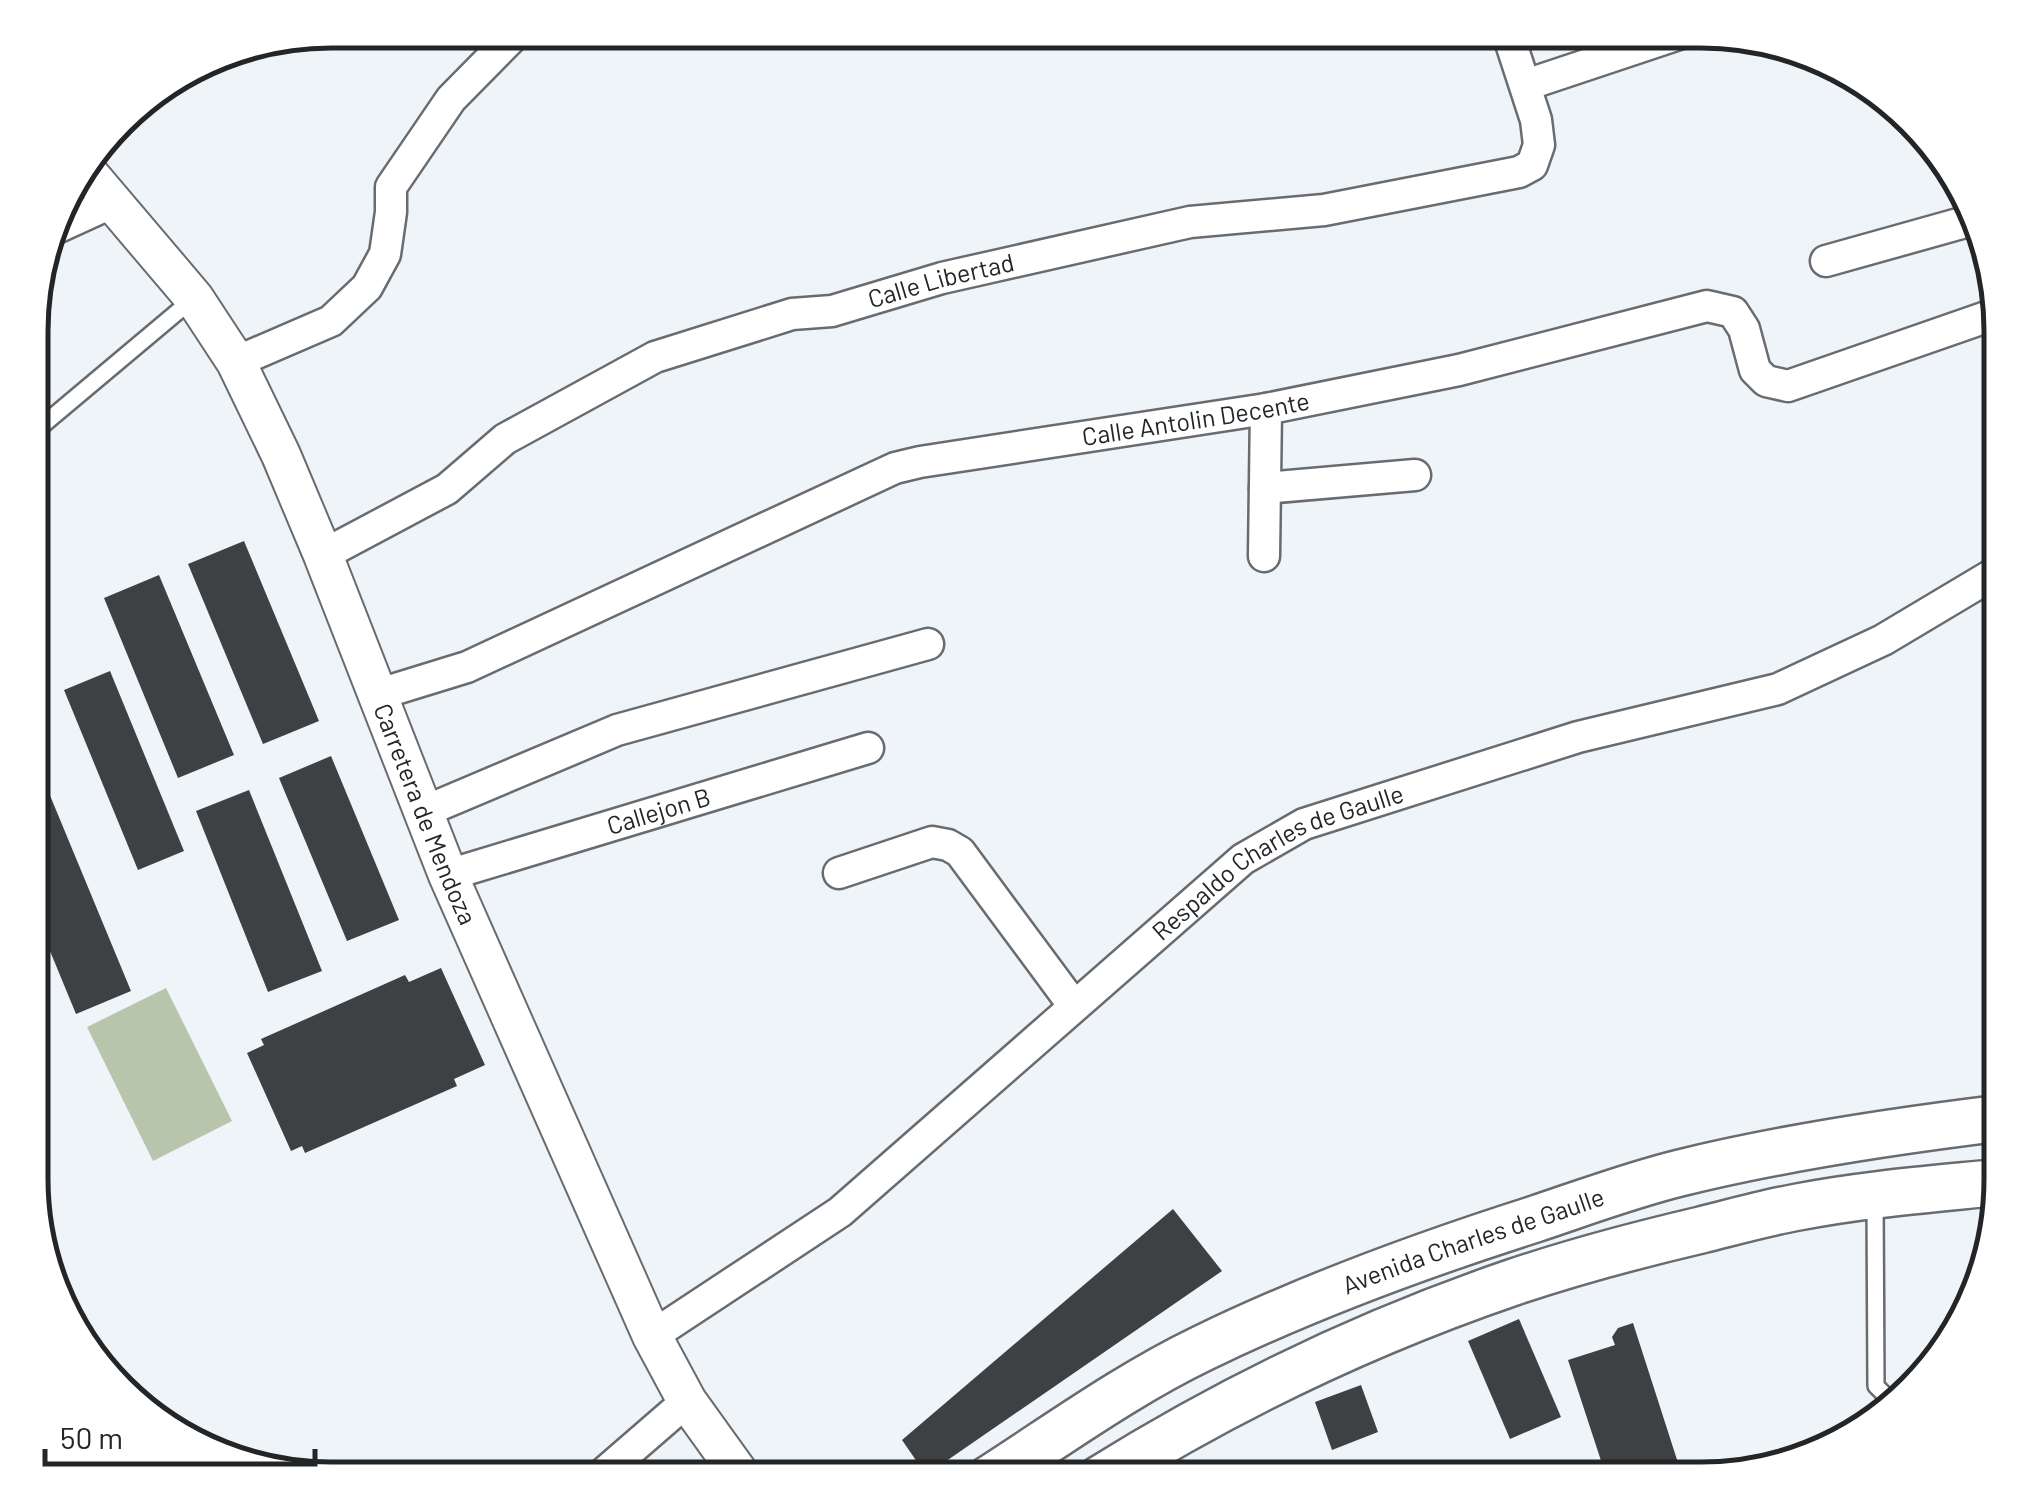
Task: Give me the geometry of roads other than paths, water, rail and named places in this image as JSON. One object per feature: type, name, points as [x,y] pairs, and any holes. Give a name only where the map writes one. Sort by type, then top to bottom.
[{"type":"main road","name":"Avenida Charles de Gaulle","points":[[1016,1462],[1199,1349],[1431,1252],[1678,1174],[1806,1147],[1984,1120]]},
{"type":"main road","name":"Avenida Charles de Gaulle","points":[[1127,1462],[1254,1393],[1362,1341],[1513,1282],[1796,1207],[1984,1184]]},
{"type":"street","points":[[236,362],[331,321],[367,287],[385,254],[390,187],[451,99],[501,48]]},
{"type":"street","name":"Calle Libertad","points":[[323,554],[447,489],[504,440],[655,357],[792,314],[832,312],[942,278],[1190,222],[1324,210],[1519,172],[1532,165],[1539,145],[1536,120],[1513,48]]},
{"type":"street","points":[[1526,86],[1631,48]]},
{"type":"street","name":"Carretera de Mendoza","points":[[92,178],[194,298],[236,362],[323,554],[448,876],[652,1336],[688,1401],[731,1461]]},
{"type":"street","points":[[69,222],[113,202]]},
{"type":"street","points":[[1826,262],[1962,222]]},
{"type":"street","name":"Calle Antolin Decente","points":[[376,695],[467,668],[896,468],[920,462],[1266,409],[1459,370],[1706,306],[1732,312],[1744,329],[1755,370],[1766,381],[1788,386],[1983,318]]},
{"type":"street","points":[[1264,556],[1266,409]]},
{"type":"street","points":[[1265,488],[1415,475]]},
{"type":"street","name":"Respaldo Charles de Gaulle","points":[[652,1336],[840,1212],[1242,859],[1304,824],[1578,737],[1778,689],[1883,640],[1984,579]]},
{"type":"street","points":[[423,812],[617,730],[928,644]]},
{"type":"street","name":"Callejon B","points":[[448,876],[868,748]]},
{"type":"street","points":[[839,873],[932,842],[948,845],[960,852],[1074,1006]]},
{"type":"street","points":[[617,1461],[688,1401]]},
{"type":"lane","points":[[48,421],[194,298]]},
{"type":"lane","points":[[1875,1195],[1876,1386],[1884,1394]]}]
